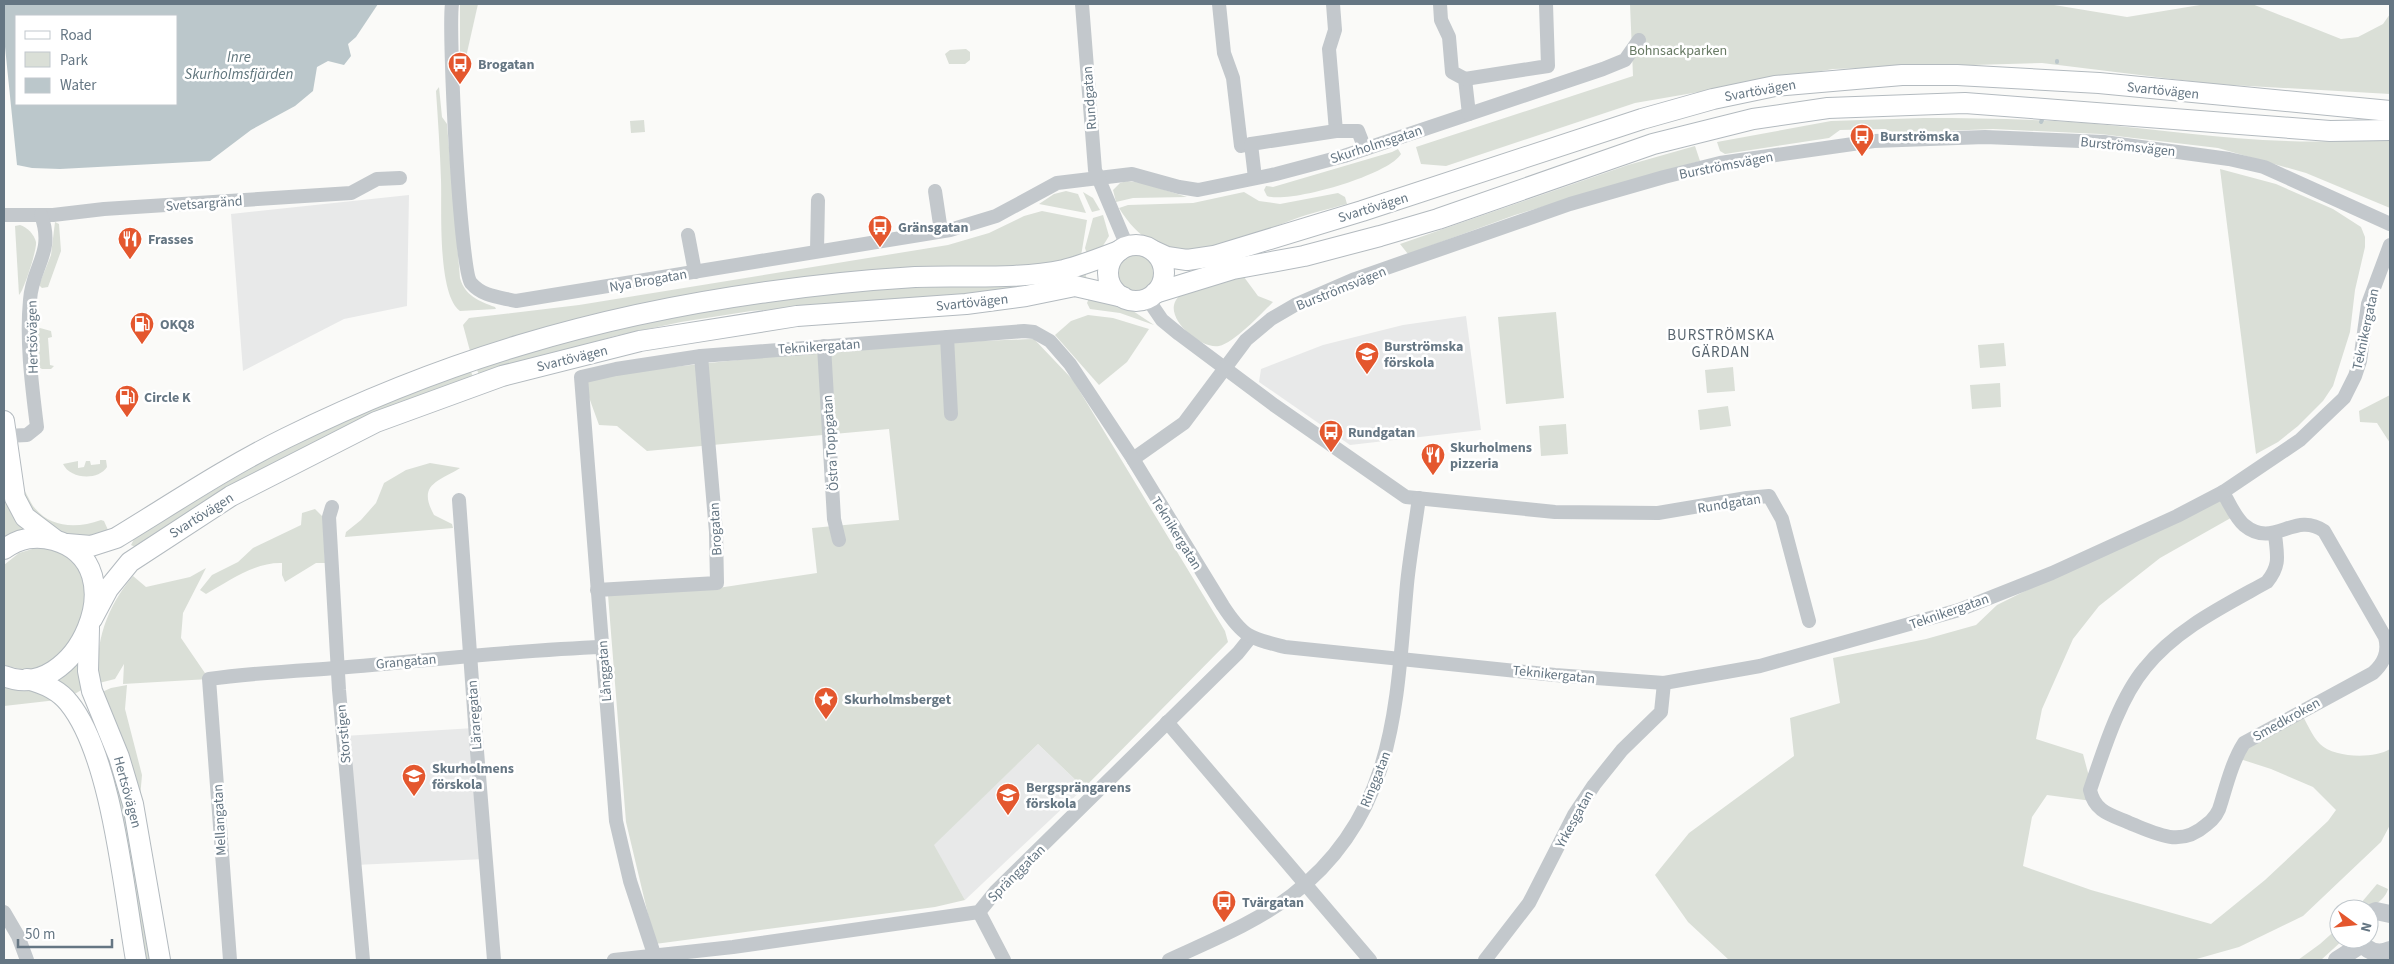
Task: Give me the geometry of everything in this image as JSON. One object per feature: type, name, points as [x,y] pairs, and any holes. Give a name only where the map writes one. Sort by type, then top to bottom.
[{"type":"main road","name":"Svartövägen","points":[[1154,251],[1167,257],[1187,260],[1214,256],[1362,211],[1642,119],[1713,99],[1775,86],[1902,75],[1957,75],[2098,84],[2390,111]]},
{"type":"main road","name":"Svartövägen","points":[[1151,295],[1233,269],[1304,256],[1438,219],[1653,144],[1753,119],[1828,108],[1965,104],[2330,131],[2390,130]]},
{"type":"main road","points":[[1140,245],[1154,251],[1162,261],[1164,271],[1162,283],[1151,295],[1136,300],[1123,297],[1113,288],[1108,276],[1111,260],[1123,248],[1140,245]]},
{"type":"main road","name":"Svartövägen","points":[[4,549],[14,542],[27,538],[45,538],[62,543],[91,546],[116,538],[284,439],[378,396],[449,368],[556,333],[665,308],[722,298],[857,282],[1035,274],[1082,265],[1123,248]]},
{"type":"main road","name":"Svartövägen","points":[[27,679],[42,676],[61,664],[76,650],[108,589],[130,562],[231,496],[376,422],[455,391],[502,376],[640,340],[797,316],[966,304],[1026,296],[1076,286],[1123,297]]},
{"type":"main road","name":"Hertsövägen","points":[[5,429],[11,480],[20,509],[35,527],[82,557],[91,574],[95,598],[87,658],[90,681],[98,707],[119,757],[133,804],[160,960]]},
{"type":"main road","points":[[5,677],[27,679]]},
{"type":"main road","name":"Hertsövägen","points":[[27,679],[44,684],[60,694],[75,712],[87,734],[111,815],[136,960]]},
{"type":"street","name":"Nya Brogatan","points":[[452,4],[450,37],[463,244],[470,282],[485,295],[516,301],[941,231],[975,224],[996,216],[1057,183],[1097,180]]},
{"type":"street","name":"Rundgatan","points":[[1082,4],[1095,170],[1123,248]]},
{"type":"street","points":[[1219,4],[1224,53],[1233,78],[1241,146],[1336,131],[1358,131],[1365,149]]},
{"type":"street","points":[[1333,4],[1336,30],[1329,48],[1336,131]]},
{"type":"street","points":[[1440,4],[1441,20],[1449,37],[1452,72],[1464,79],[1548,66],[1546,4]]},
{"type":"street","name":"Skurholmsgatan","points":[[1097,180],[1132,174],[1179,188],[1198,190],[1255,178],[1365,149],[1625,60],[1640,40]]},
{"type":"street","points":[[1532,68],[1537,91]]},
{"type":"street","points":[[1464,79],[1469,114]]},
{"type":"street","name":"Burströmsvägen","points":[[1133,459],[1184,424],[1246,340],[1271,319],[1295,305],[1356,279],[1533,217],[1609,192],[1720,164],[1874,141],[1985,137],[2113,143],[2229,159],[2264,167],[2390,224]]},
{"type":"street","points":[[1251,144],[1255,178]]},
{"type":"street","name":"Svetsargränd","points":[[4,215],[41,215],[351,193],[377,179],[400,178]]},
{"type":"street","points":[[935,191],[941,231]]},
{"type":"street","points":[[817,251],[818,200]]},
{"type":"street","name":"Hertsövägen","points":[[5,429],[27,435],[37,427],[29,313],[30,298],[46,247],[47,231],[41,215]]},
{"type":"street","points":[[688,235],[695,272]]},
{"type":"street","name":"Teknikergatan","points":[[581,377],[616,369],[701,356],[1029,331],[1045,338],[1055,346],[1070,364],[1133,459],[1159,506],[1223,606],[1235,623],[1250,638],[1285,647],[1664,683],[1760,666],[1959,610],[2098,552],[2222,492],[2300,440],[2344,398],[2360,361],[2368,304],[2390,246]]},
{"type":"street","name":"Rundgatan","points":[[1151,295],[1162,320],[1387,486],[1406,497],[1555,512],[1658,514],[1747,498],[1769,496],[1782,519],[1809,621]]},
{"type":"street","points":[[948,338],[951,414]]},
{"type":"street","name":"Östra Toppgatan","points":[[824,346],[834,519],[838,540]]},
{"type":"street","name":"Brogatan","points":[[597,590],[716,583],[716,532],[701,356]]},
{"type":"street","name":"Långgatan","points":[[581,377],[616,821],[630,881],[655,958]]},
{"type":"street","points":[[2222,492],[2245,525],[2260,532],[2275,534]]},
{"type":"street","name":"Ringgatan","points":[[1169,960],[1263,914],[1304,885],[1328,862],[1345,839],[1363,809],[1379,776],[1394,721],[1407,581],[1419,498]]},
{"type":"street","name":"Läraregatan","points":[[459,500],[494,960]]},
{"type":"street","name":"Storstigen","points":[[332,507],[329,517],[338,668],[363,960]]},
{"type":"street","name":"Smedkroken","points":[[2302,523],[2315,525],[2324,531],[2334,545],[2384,637],[2386,655],[2381,666],[2373,673],[2244,743],[2238,752],[2216,815],[2196,834],[2169,838],[2105,812],[2092,802],[2090,790],[2124,701],[2138,678],[2145,668],[2178,636],[2267,582],[2275,572],[2277,564],[2275,534],[2302,523]]},
{"type":"street","name":"Spränggatan","points":[[614,960],[655,958],[979,912],[996,891],[1238,653],[1250,638]]},
{"type":"street","name":"Grangatan","points":[[209,679],[268,671],[338,668],[470,655],[603,648]]},
{"type":"street","name":"Mellangatan","points":[[209,679],[230,960]]},
{"type":"street","name":"Yrkesgatan","points":[[1485,960],[1529,903],[1574,815],[1594,785],[1622,750],[1661,712],[1664,683]]},
{"type":"street","points":[[1167,722],[1304,885],[1370,960]]},
{"type":"street","points":[[4,912],[18,936],[27,960]]},
{"type":"street","points":[[979,912],[1004,960]]},
{"type":"street","points":[[2337,960],[2352,949]]},
{"type":"street","points":[[2370,949],[2375,953],[2390,950]]},
{"type":"shaded area","points":[[409,195],[407,306],[344,319],[243,371],[231,214]]},
{"type":"shaded area","name":"Burströmska förskola","points":[[1466,316],[1481,430],[1350,445],[1259,382],[1261,369],[1323,345],[1403,325]]},
{"type":"shaded area","name":"Skurholmens förskola","points":[[474,728],[485,859],[355,865],[344,736]]},
{"type":"shaded area","name":"Bergsprängarens förskola","points":[[1038,744],[1084,788],[965,900],[933,845]]},
{"type":"green space","points":[[460,4],[478,4],[464,66],[460,68]]},
{"type":"green space","name":"Bohnsackparken","points":[[1630,4],[2048,4],[2127,17],[2206,4],[2252,4],[2341,39],[2358,37],[2383,24],[2390,14],[2390,94],[2213,84],[2042,63],[1833,69],[1635,103],[1446,166],[1421,164],[1416,147],[1633,76]]},
{"type":"green space","points":[[966,49],[970,52],[970,60],[965,64],[949,64],[945,54],[950,50]]},
{"type":"green space","points":[[439,87],[442,117],[447,124],[460,278],[469,294],[496,309],[460,311],[453,302],[447,287],[441,229],[441,169],[436,91]]},
{"type":"green space","points":[[1924,118],[2006,119],[2087,123],[2276,141],[2314,142],[2390,137],[2390,208],[2306,173],[2218,148],[2100,134],[1993,129],[1894,133],[1885,129],[1840,130],[1829,138],[1725,154],[1720,151],[1717,142],[1831,121]]},
{"type":"green space","points":[[644,120],[645,132],[631,133],[630,121]]},
{"type":"green space","points":[[1695,146],[1700,161],[1515,215],[1408,254],[1400,244],[1628,165]]},
{"type":"green space","points":[[1398,149],[1401,154],[1393,162],[1378,171],[1338,186],[1296,196],[1279,197],[1267,196],[1264,190],[1266,186],[1273,187]]},
{"type":"green space","points":[[2220,169],[2276,184],[2333,209],[2361,227],[2365,237],[2365,247],[2355,290],[2350,332],[2333,386],[2323,401],[2298,426],[2278,442],[2256,454]]},
{"type":"green space","points":[[1127,181],[1143,183],[1187,197],[1133,198],[1116,202],[1113,190],[1120,183]]},
{"type":"green space","points":[[1066,191],[1078,194],[1086,213],[1039,204],[1054,194]]},
{"type":"green space","points":[[1083,192],[1093,198],[1100,210],[1092,212]]},
{"type":"green space","points":[[1244,192],[1259,201],[1280,204],[1338,193],[1345,197],[1347,204],[1313,213],[1222,246],[1200,250],[1177,250],[1156,244],[1137,231],[1119,208],[1128,205],[1193,203]]},
{"type":"green space","points":[[1042,211],[1087,220],[1081,256],[1043,266],[940,270],[470,351],[463,325],[469,318],[579,305],[948,245],[989,233],[1024,216]]},
{"type":"green space","points":[[1103,215],[1109,236],[1101,249],[1088,257],[1085,248],[1093,218]]},
{"type":"green space","points":[[55,222],[59,224],[61,251],[48,287],[42,288],[39,285],[51,255]]},
{"type":"green space","points":[[20,225],[30,231],[36,242],[30,270],[19,295],[15,226]]},
{"type":"green space","points":[[1136,254],[1149,260],[1155,273],[1149,286],[1136,292],[1123,286],[1117,273],[1123,260]]},
{"type":"green space","points":[[1085,271],[1087,281],[1006,292],[751,311],[681,322],[615,336],[479,375],[476,367],[595,333],[676,315],[757,301],[905,285]]},
{"type":"green space","points":[[1244,277],[1258,296],[1273,302],[1248,327],[1232,339],[1225,344],[1212,346],[1195,338],[1180,324],[1175,316],[1174,308],[1176,300],[1181,295],[1197,287]]},
{"type":"green space","points":[[1090,296],[1130,309],[1154,325],[1120,313],[1090,309],[1087,303]]},
{"type":"green space","points":[[1556,312],[1564,398],[1506,404],[1498,317]]},
{"type":"green space","points":[[1088,315],[1113,318],[1149,329],[1127,362],[1099,385],[1055,335],[1071,321]]},
{"type":"green space","points":[[40,328],[51,331],[52,337],[48,338],[50,365],[54,366],[51,369],[42,369],[37,366],[35,332]]},
{"type":"green space","points":[[1034,339],[1073,380],[1225,631],[1228,642],[1084,788],[1038,744],[934,845],[965,900],[935,907],[655,944],[626,822],[608,595],[718,588],[817,573],[812,528],[899,520],[889,429],[647,451],[617,426],[599,425],[582,378],[808,353],[977,341]]},
{"type":"green space","points":[[2004,343],[2006,366],[1980,368],[1978,345]]},
{"type":"green space","points":[[1733,367],[1735,391],[1707,393],[1705,370]]},
{"type":"green space","points":[[470,369],[473,377],[223,492],[135,547],[131,545],[134,539],[150,528],[276,453],[333,425]]},
{"type":"green space","points":[[2000,383],[2001,407],[1972,409],[1970,385]]},
{"type":"green space","points":[[2390,395],[2390,443],[2377,423],[2360,422],[2359,411]]},
{"type":"green space","points":[[1728,406],[1731,426],[1700,430],[1698,410]]},
{"type":"green space","points":[[1566,424],[1568,454],[1541,456],[1539,426]]},
{"type":"green space","points":[[100,460],[106,460],[107,467],[103,472],[91,476],[72,473],[63,464],[78,461],[78,468],[84,467],[86,461],[90,461],[91,465],[100,464]]},
{"type":"green space","points":[[430,463],[460,468],[432,485],[428,497],[429,505],[434,515],[452,524],[453,528],[345,537],[346,532],[361,520],[376,503],[384,483],[406,470]]},
{"type":"green space","points":[[21,486],[33,506],[47,519],[64,525],[82,525],[101,520],[104,521],[108,530],[95,536],[70,536],[42,524],[34,519]]},
{"type":"green space","points":[[4,489],[28,530],[4,538]]},
{"type":"green space","points":[[2223,492],[2236,515],[2160,558],[2099,606],[2073,639],[2042,709],[2036,739],[2083,754],[2091,784],[2092,801],[2047,795],[2032,817],[2023,866],[2091,890],[2211,924],[2265,880],[2328,821],[2336,810],[2313,787],[2271,769],[2237,758],[2245,744],[2300,711],[2314,737],[2326,749],[2354,756],[2365,756],[2390,749],[2390,825],[2381,842],[2303,916],[2239,947],[2193,960],[1729,960],[1688,922],[1655,875],[1689,833],[1794,756],[1790,718],[1840,703],[1833,658],[1926,639],[1976,625],[1997,605]]},
{"type":"green space","points":[[315,509],[323,517],[325,563],[316,563],[285,582],[282,575],[282,563],[262,566],[242,573],[206,594],[200,590],[212,575],[238,562],[253,548],[301,525],[302,513]]},
{"type":"green space","points":[[39,547],[55,549],[68,555],[86,581],[88,599],[73,639],[53,662],[28,671],[4,665],[4,565],[19,553]]},
{"type":"green space","points":[[206,568],[183,613],[181,638],[209,679],[123,684],[124,664],[115,679],[99,683],[99,653],[104,626],[116,600],[133,576],[146,587],[190,577]]},
{"type":"green space","points":[[78,658],[83,689],[73,695],[56,679]]},
{"type":"green space","points":[[19,685],[57,700],[4,706],[4,687]]},
{"type":"green space","points":[[127,685],[125,709],[142,775],[140,798],[102,692]]},
{"type":"green space","points":[[99,732],[103,736],[125,804],[151,960],[144,960],[96,734]]},
{"type":"green space","points":[[2377,884],[2388,889],[2379,901],[2379,899],[2364,899]]},
{"type":"green space","points":[[2329,936],[2329,949],[2333,949],[2321,960],[2298,960]]},
{"type":"water","name":"Inre Skurholmsfjärden","points":[[4,4],[378,4],[356,37],[348,44],[351,56],[344,65],[328,61],[317,67],[313,91],[295,106],[251,130],[210,161],[60,169],[32,168],[17,165],[4,37]]},
{"type":"place","name":"Brogatan","points":[[460,85]]},
{"type":"place","name":"Burströmska","points":[[1862,157]]},
{"type":"place","name":"Gränsgatan","points":[[880,248]]},
{"type":"place","name":"Frasses","points":[[130,260]]},
{"type":"place","name":"OKQ8","points":[[142,345]]},
{"type":"place","name":"Burströmska förskola","points":[[1367,375]]},
{"type":"place","name":"Circle K","points":[[127,418]]},
{"type":"place","name":"Rundgatan","points":[[1331,453]]},
{"type":"place","name":"Skurholmens pizzeria","points":[[1433,476]]},
{"type":"place","name":"Skurholmsberget","points":[[826,720]]},
{"type":"place","name":"Skurholmens förskola","points":[[414,797]]},
{"type":"place","name":"Bergsprängarens förskola","points":[[1008,816]]},
{"type":"place","name":"Tvärgatan","points":[[1224,923]]},
{"type":"district","name":"BURSTRÖMSKA GÄRDAN","points":[[1721,344]]}]
